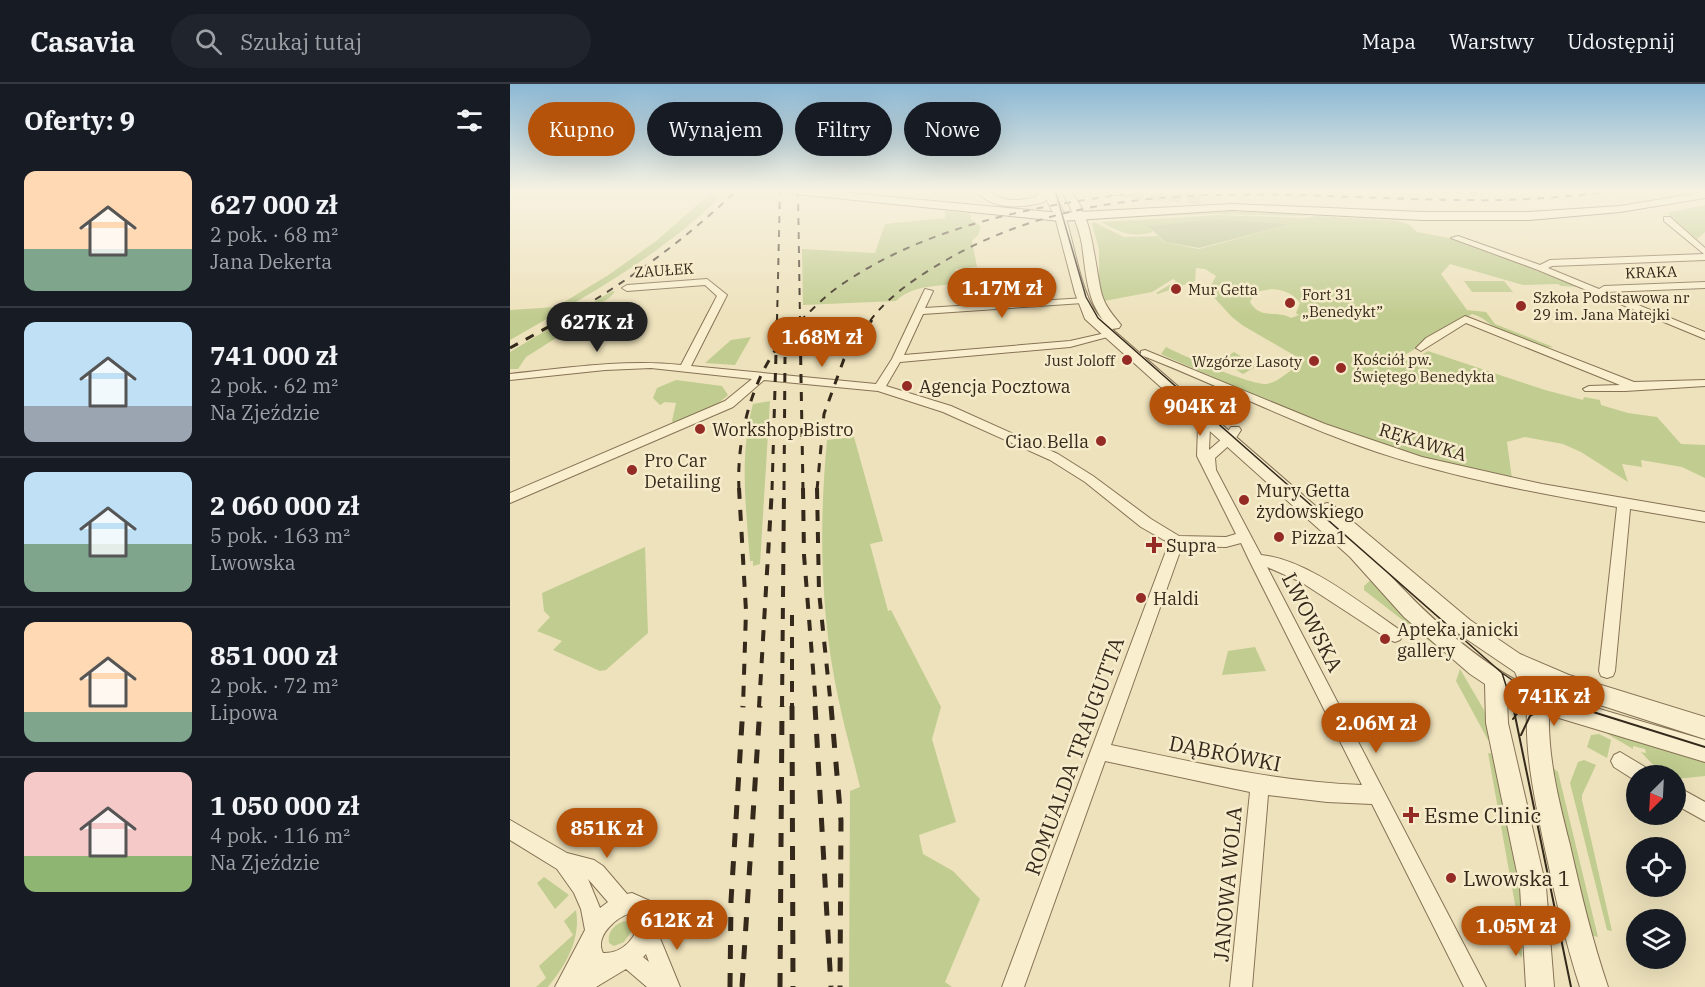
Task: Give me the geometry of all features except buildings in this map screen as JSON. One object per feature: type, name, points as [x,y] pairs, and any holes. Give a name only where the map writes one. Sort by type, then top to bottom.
[{"type":"street","points":[[1064,232],[1083,300],[1090,315],[1110,335],[1193,408],[1232,435],[1463,626],[1492,648],[1523,666],[1573,687],[1705,728]]},
{"type":"street","points":[[1084,232],[1088,244],[1090,274],[1101,310],[1356,552],[1411,611],[1456,651],[1496,680],[1538,701],[1705,751]]},
{"type":"street","points":[[1466,232],[1455,238],[1541,268],[1705,336]]},
{"type":"street","points":[[1681,232],[1705,252]]},
{"type":"street","points":[[1693,243],[1705,239]]},
{"type":"street","points":[[1541,268],[1550,263],[1705,257]]},
{"type":"street","name":"ZAUŁEK","points":[[627,288],[707,282],[722,295],[684,369]]},
{"type":"street","name":"KRAKA","points":[[1600,292],[1705,285]]},
{"type":"street","points":[[879,388],[897,358],[928,291]]},
{"type":"street","points":[[920,311],[1083,300]]},
{"type":"street","points":[[1421,348],[1465,319],[1633,386]]},
{"type":"street","points":[[897,358],[1070,344],[1110,335]]},
{"type":"street","name":"RĘKAWKA","points":[[1145,353],[1329,431],[1382,450],[1475,476],[1705,517]]},
{"type":"street","points":[[510,377],[630,365],[879,388],[947,409],[1054,457],[1074,468],[1146,523],[1177,541],[1226,542],[1244,537]]},
{"type":"street","points":[[1589,367],[1590,394],[1633,386],[1705,383]]},
{"type":"street","points":[[510,498],[729,404],[761,377]]},
{"type":"street","name":"LWOWSKA","points":[[1193,408],[1204,427],[1203,456],[1475,987]]},
{"type":"street","points":[[1211,468],[1209,457],[1232,435]]},
{"type":"street","points":[[1607,671],[1624,503]]},
{"type":"street","name":"ROMUALDA TRAUGUTTA","points":[[1013,987],[1177,541]]},
{"type":"street","points":[[1256,560],[1267,559],[1297,573],[1395,635]]},
{"type":"street","points":[[1496,680],[1523,666]]},
{"type":"street","points":[[1523,666],[1538,701],[1537,743],[1547,800],[1578,939],[1594,987]]},
{"type":"street","points":[[1496,680],[1497,723],[1533,887],[1540,987]]},
{"type":"street","name":"DĄBRÓWKI","points":[[1100,751],[1260,785],[1327,793],[1377,795]]},
{"type":"street","points":[[1620,761],[1626,765]]},
{"type":"street","name":"JANOWA WOLA","points":[[1240,987],[1260,785]]},
{"type":"street","points":[[1686,801],[1705,812]]},
{"type":"street","points":[[510,829],[564,862],[587,867],[596,873],[623,905]]},
{"type":"street","points":[[564,862],[584,888],[591,902],[593,937],[591,953],[595,960],[602,964],[619,961],[668,986]]},
{"type":"street","points":[[566,987],[608,914],[623,905],[632,903],[644,908],[649,922],[640,945],[578,987]]},
{"type":"street","points":[[647,931],[668,986]]},
{"type":"green space","points":[[666,232],[680,232],[618,276],[510,340],[510,310],[556,307],[610,274]]},
{"type":"green space","points":[[882,232],[979,232],[972,241],[977,267],[956,269],[951,284],[915,290],[896,301],[803,305],[802,249],[875,253]]},
{"type":"green space","points":[[1094,232],[1114,232],[1124,237],[1158,236],[1164,242],[1199,249],[1261,232],[1418,232],[1449,238],[1580,287],[1558,284],[1523,285],[1450,264],[1441,274],[1467,310],[1486,312],[1495,324],[1553,347],[1525,341],[1472,314],[1405,355],[1413,360],[1428,351],[1545,390],[1583,400],[1584,397],[1600,400],[1601,405],[1628,413],[1657,417],[1681,444],[1705,445],[1705,478],[1682,467],[1641,460],[1642,467],[1622,464],[1628,482],[1581,452],[1563,444],[1525,437],[1507,442],[1512,479],[1453,466],[1335,430],[1161,354],[1166,347],[1233,375],[1267,384],[1279,379],[1299,365],[1297,357],[1232,317],[1208,291],[1216,276],[1205,269],[1196,268],[1195,281],[1158,294],[1156,293],[1176,281],[1173,279],[1152,292],[1104,301],[1099,281],[1099,249]],"holes":[[[1276,289],[1288,293],[1300,303],[1296,313],[1299,315],[1291,318],[1264,313],[1254,308],[1250,302],[1255,292]]]},
{"type":"green space","points":[[1125,232],[1152,232],[1145,234]]},
{"type":"green space","points":[[1155,232],[1260,232],[1199,248],[1165,242]]},
{"type":"green space","points":[[1689,232],[1705,232],[1697,239]]},
{"type":"green space","points":[[1464,281],[1504,281],[1513,292],[1472,292]]},
{"type":"green space","points":[[612,291],[615,292],[609,298],[568,323],[561,335],[526,357],[518,369],[510,369],[510,352]]},
{"type":"green space","points":[[751,337],[735,365],[705,363],[731,340]]},
{"type":"green space","points":[[1234,352],[1257,366],[1243,374],[1221,360]]},
{"type":"green space","points":[[676,380],[722,386],[728,395],[714,407],[675,424],[672,421],[676,403],[665,402],[660,405],[653,398],[657,388]]},
{"type":"green space","points":[[770,401],[760,564],[753,566],[753,561],[750,561],[746,502],[746,443],[753,404]]},
{"type":"green space","points":[[854,437],[883,541],[870,544],[888,611],[891,610],[941,707],[932,739],[956,822],[919,835],[923,854],[953,871],[980,899],[945,982],[952,987],[849,987],[850,791],[860,787],[840,708],[832,665],[824,601],[822,537],[827,440]]},
{"type":"green space","points":[[645,547],[648,633],[606,670],[600,671],[553,650],[562,641],[537,631],[550,617],[544,611],[542,593]]},
{"type":"green space","points":[[1375,576],[1416,626],[1451,658],[1364,590],[1364,586]]},
{"type":"green space","points":[[1255,647],[1266,671],[1222,675],[1228,651]]},
{"type":"green space","points":[[1460,669],[1484,710],[1492,740],[1488,740],[1456,681]]},
{"type":"green space","points":[[1594,726],[1705,758],[1705,776],[1686,778],[1686,765],[1654,765],[1641,752],[1646,753],[1645,749],[1633,746],[1633,749]]},
{"type":"green space","points":[[1599,734],[1611,740],[1607,758],[1587,747],[1591,735]]},
{"type":"green space","points":[[1488,753],[1494,754],[1522,906],[1522,958],[1514,947],[1516,910]]},
{"type":"green space","points":[[1584,760],[1596,765],[1582,795],[1582,800],[1612,931],[1607,930],[1570,783],[1578,762]]},
{"type":"green space","points":[[1551,766],[1558,772],[1598,937],[1589,935]]},
{"type":"green space","points":[[544,877],[569,895],[555,909],[537,883]]},
{"type":"green space","points":[[576,910],[576,931],[566,961],[548,987],[536,987],[546,978],[539,966],[573,935],[564,921]]},
{"type":"green space","points":[[624,921],[629,922],[631,932],[624,942],[614,946],[609,943],[610,932]]},
{"type":"tram line","points":[[1067,232],[1086,297],[1098,318],[1502,673]]},
{"type":"tram line","points":[[1502,673],[1524,688],[1579,707]]},
{"type":"tram line","points":[[1502,673],[1513,707]]},
{"type":"tram line","points":[[1522,707],[1525,703],[1545,696]]},
{"type":"tram line","points":[[1547,706],[1562,704]]},
{"type":"tram line","points":[[1513,706],[1515,716]]},
{"type":"tram line","points":[[1515,716],[1523,706]]},
{"type":"tram line","points":[[1521,735],[1530,716],[1547,706]]},
{"type":"tram line","points":[[1543,707],[1547,706]]},
{"type":"tram line","points":[[1574,706],[1705,747]]},
{"type":"tram line","points":[[1515,716],[1571,987]]},
{"type":"railway","points":[[559,321],[607,292],[690,232]]},
{"type":"railway","points":[[777,321],[779,232]]},
{"type":"railway","points":[[799,232],[800,321]]},
{"type":"railway","points":[[801,320],[838,287],[870,267],[948,232]]},
{"type":"railway","points":[[870,321],[886,303],[916,279],[948,259],[1006,232]]},
{"type":"railway","points":[[510,348],[561,320]]},
{"type":"railway","points":[[776,349],[777,320]]},
{"type":"railway","points":[[817,490],[824,414],[844,359],[872,320]]},
{"type":"railway","points":[[776,349],[800,321]]},
{"type":"railway","points":[[800,321],[803,490]]},
{"type":"railway","points":[[739,488],[741,444],[745,421],[761,376],[776,349]]},
{"type":"railway","points":[[772,490],[776,349]]},
{"type":"railway","points":[[784,490],[785,357]]},
{"type":"railway","points":[[739,488],[746,611],[743,707]]},
{"type":"railway","points":[[759,707],[772,488]]},
{"type":"railway","points":[[782,707],[784,488]]},
{"type":"railway","points":[[803,488],[804,555],[816,707]]},
{"type":"railway","points":[[817,490],[819,592],[831,707]]},
{"type":"railway","points":[[792,615],[792,706]]},
{"type":"railway","points":[[730,987],[731,901],[743,706]]},
{"type":"railway","points":[[742,987],[760,706]]},
{"type":"railway","points":[[780,987],[782,706]]},
{"type":"railway","points":[[792,706],[793,987]]},
{"type":"railway","points":[[815,706],[831,987]]},
{"type":"railway","points":[[831,706],[841,821],[840,987]]},
{"type":"place","name":"Mur Getta","points":[[1176,289]]},
{"type":"place","name":"Fort 31 „Benedykt”","points":[[1290,303]]},
{"type":"place","name":"Szkoła Podstawowa nr 29 im. Jana Matejki","points":[[1521,306]]},
{"type":"place","name":"Just Joloff","points":[[1127,360]]},
{"type":"place","name":"Wzgórze Lasoty","points":[[1314,361]]},
{"type":"place","name":"Kościół pw. Świętego Benedykta","points":[[1341,368]]},
{"type":"place","name":"Agencja Pocztowa","points":[[907,386]]},
{"type":"place","name":"Workshop Bistro","points":[[700,429]]},
{"type":"place","name":"Ciao Bella","points":[[1101,441]]},
{"type":"place","name":"Pro Car Detailing","points":[[632,470]]},
{"type":"place","name":"Mury Getta żydowskiego","points":[[1244,500]]},
{"type":"place","name":"Pizza1","points":[[1279,537]]},
{"type":"place","name":"Supra","points":[[1154,545]]},
{"type":"place","name":"Haldi","points":[[1141,598]]},
{"type":"place","name":"Apteka janicki gallery","points":[[1385,639]]},
{"type":"place","name":"Esme Clinic","points":[[1411,815]]},
{"type":"place","name":"Lwowska 1","points":[[1451,878]]}]
